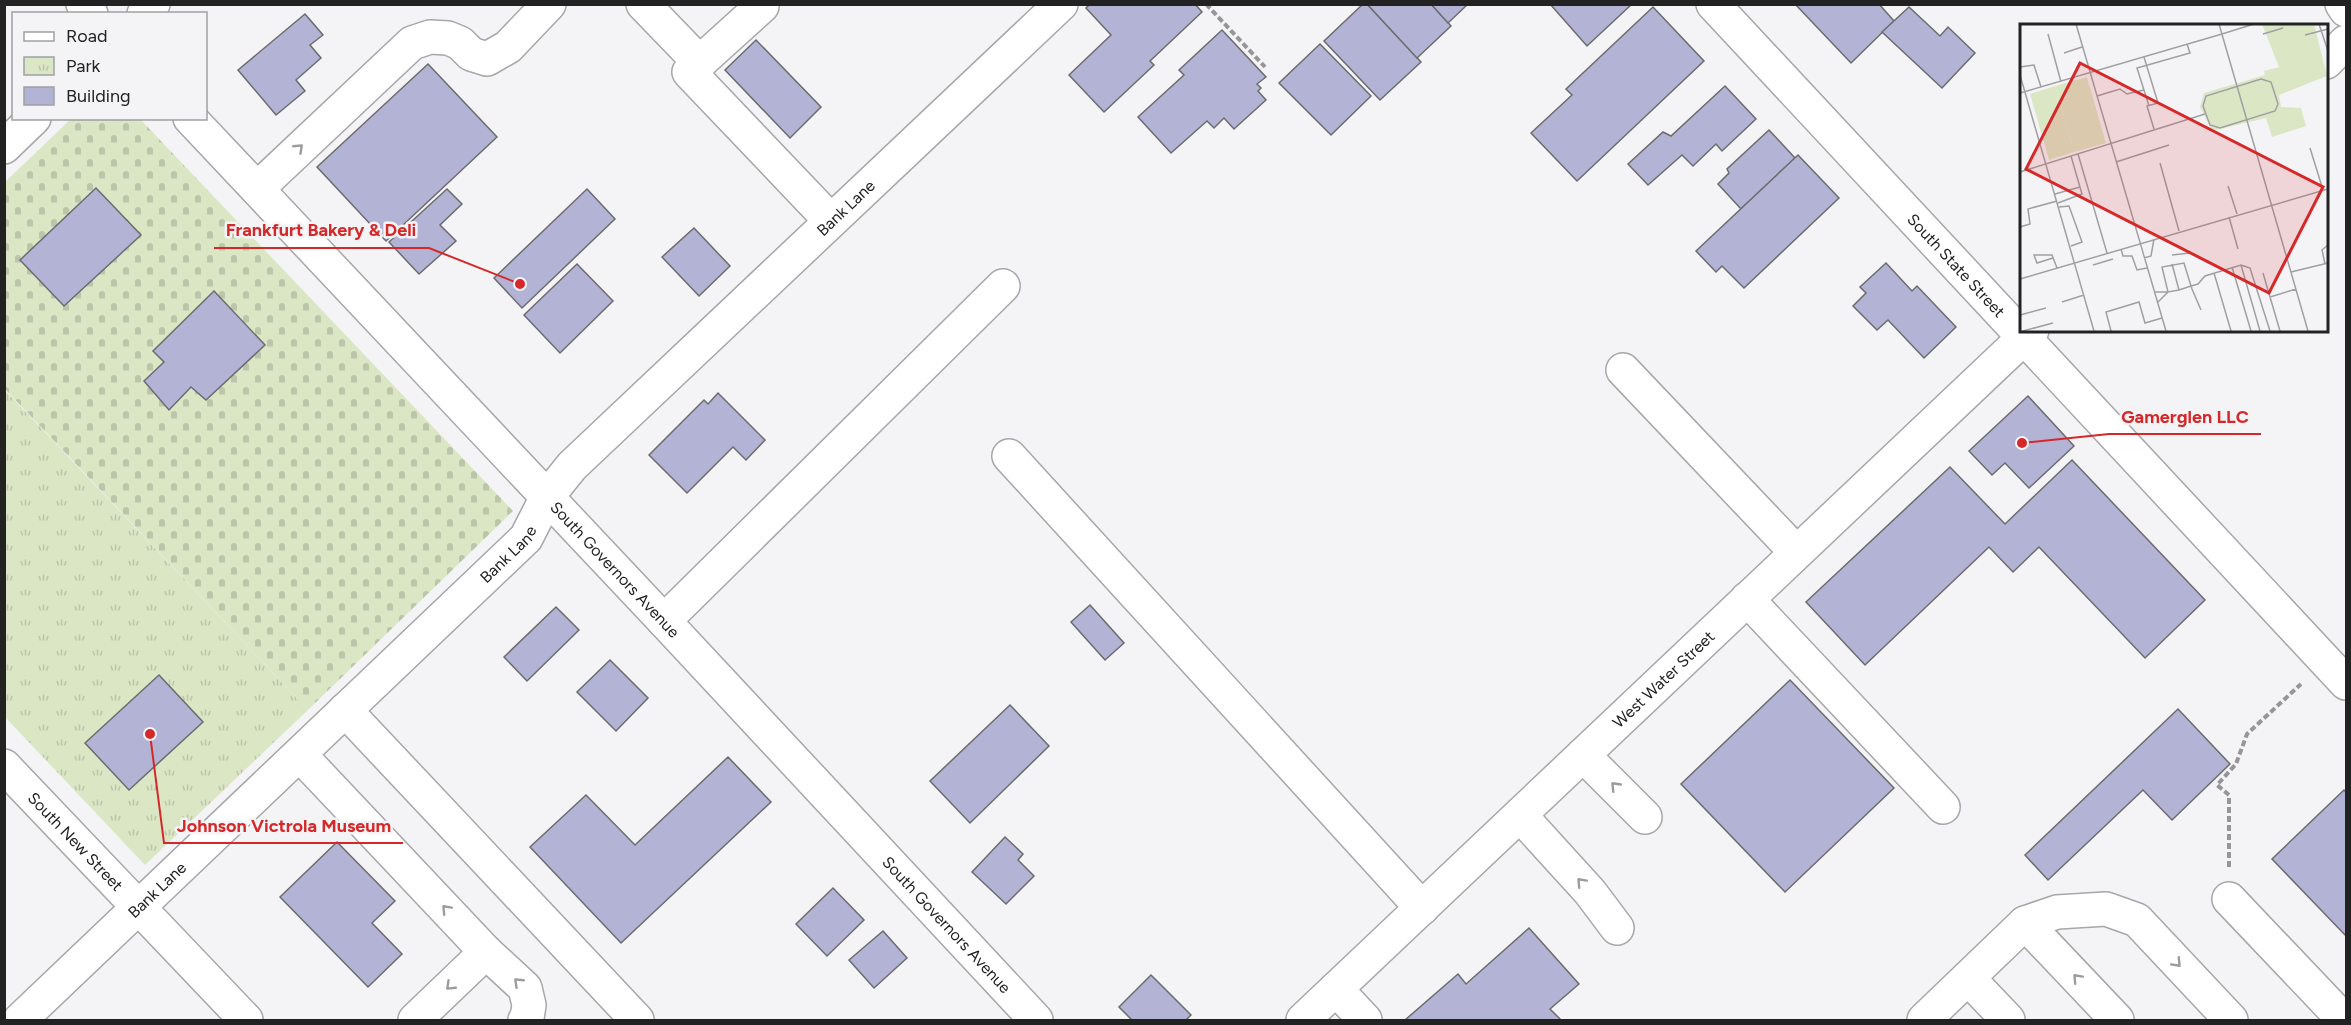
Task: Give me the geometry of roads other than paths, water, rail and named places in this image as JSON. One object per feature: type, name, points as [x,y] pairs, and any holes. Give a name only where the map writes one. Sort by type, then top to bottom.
[{"type":"street","points":[[257,189],[412,43],[430,37],[448,38],[460,43],[471,54],[487,59],[508,46],[549,4]]},
{"type":"street","points":[[643,4],[700,63]]},
{"type":"street","points":[[760,4],[762,6],[689,72],[831,221]]},
{"type":"street","name":"Bank Lane","points":[[20,1020],[526,538],[547,497],[572,466],[1061,4]]},
{"type":"street","name":"South State Street","points":[[1713,4],[2020,326]]},
{"type":"street","points":[[2342,4],[2346,10]]},
{"type":"street","points":[[2327,60],[2346,42]]},
{"type":"street","points":[[4,147],[32,120]]},
{"type":"street","name":"South Governors Avenue","points":[[192,120],[1036,1020]]},
{"type":"street","points":[[664,621],[1004,286]]},
{"type":"street","name":"South State Street","points":[[2028,334],[2346,683]]},
{"type":"street","name":"West Water Street","points":[[1303,1020],[2028,334]]},
{"type":"street","points":[[1623,370],[1797,552]]},
{"type":"street","points":[[1009,456],[1422,908]]},
{"type":"street","points":[[1747,599],[1943,807]]},
{"type":"street","points":[[345,710],[637,1020]]},
{"type":"street","points":[[300,754],[486,952],[525,988],[529,1005],[525,1020]]},
{"type":"street","points":[[1583,755],[1645,817]]},
{"type":"street","name":"South New Street","points":[[4,766],[246,1020]]},
{"type":"street","points":[[1520,815],[1590,892],[1617,928]]},
{"type":"street","points":[[2229,883],[2344,1020]]},
{"type":"street","points":[[1924,1020],[2025,923],[2057,912],[2106,909],[2137,920],[2231,1020]]},
{"type":"street","points":[[2025,923],[2117,1020]]},
{"type":"street","points":[[415,1020],[486,952]]},
{"type":"street","points":[[1968,978],[2008,1020]]},
{"type":"street","points":[[1336,989],[1365,1020]]},
{"type":"place","name":"Frankfurt Bakery & Deli","points":[[520,284]]},
{"type":"place","name":"Gamerglen LLC","points":[[2022,443]]},
{"type":"place","name":"Johnson Victrola Museum","points":[[150,734]]}]
